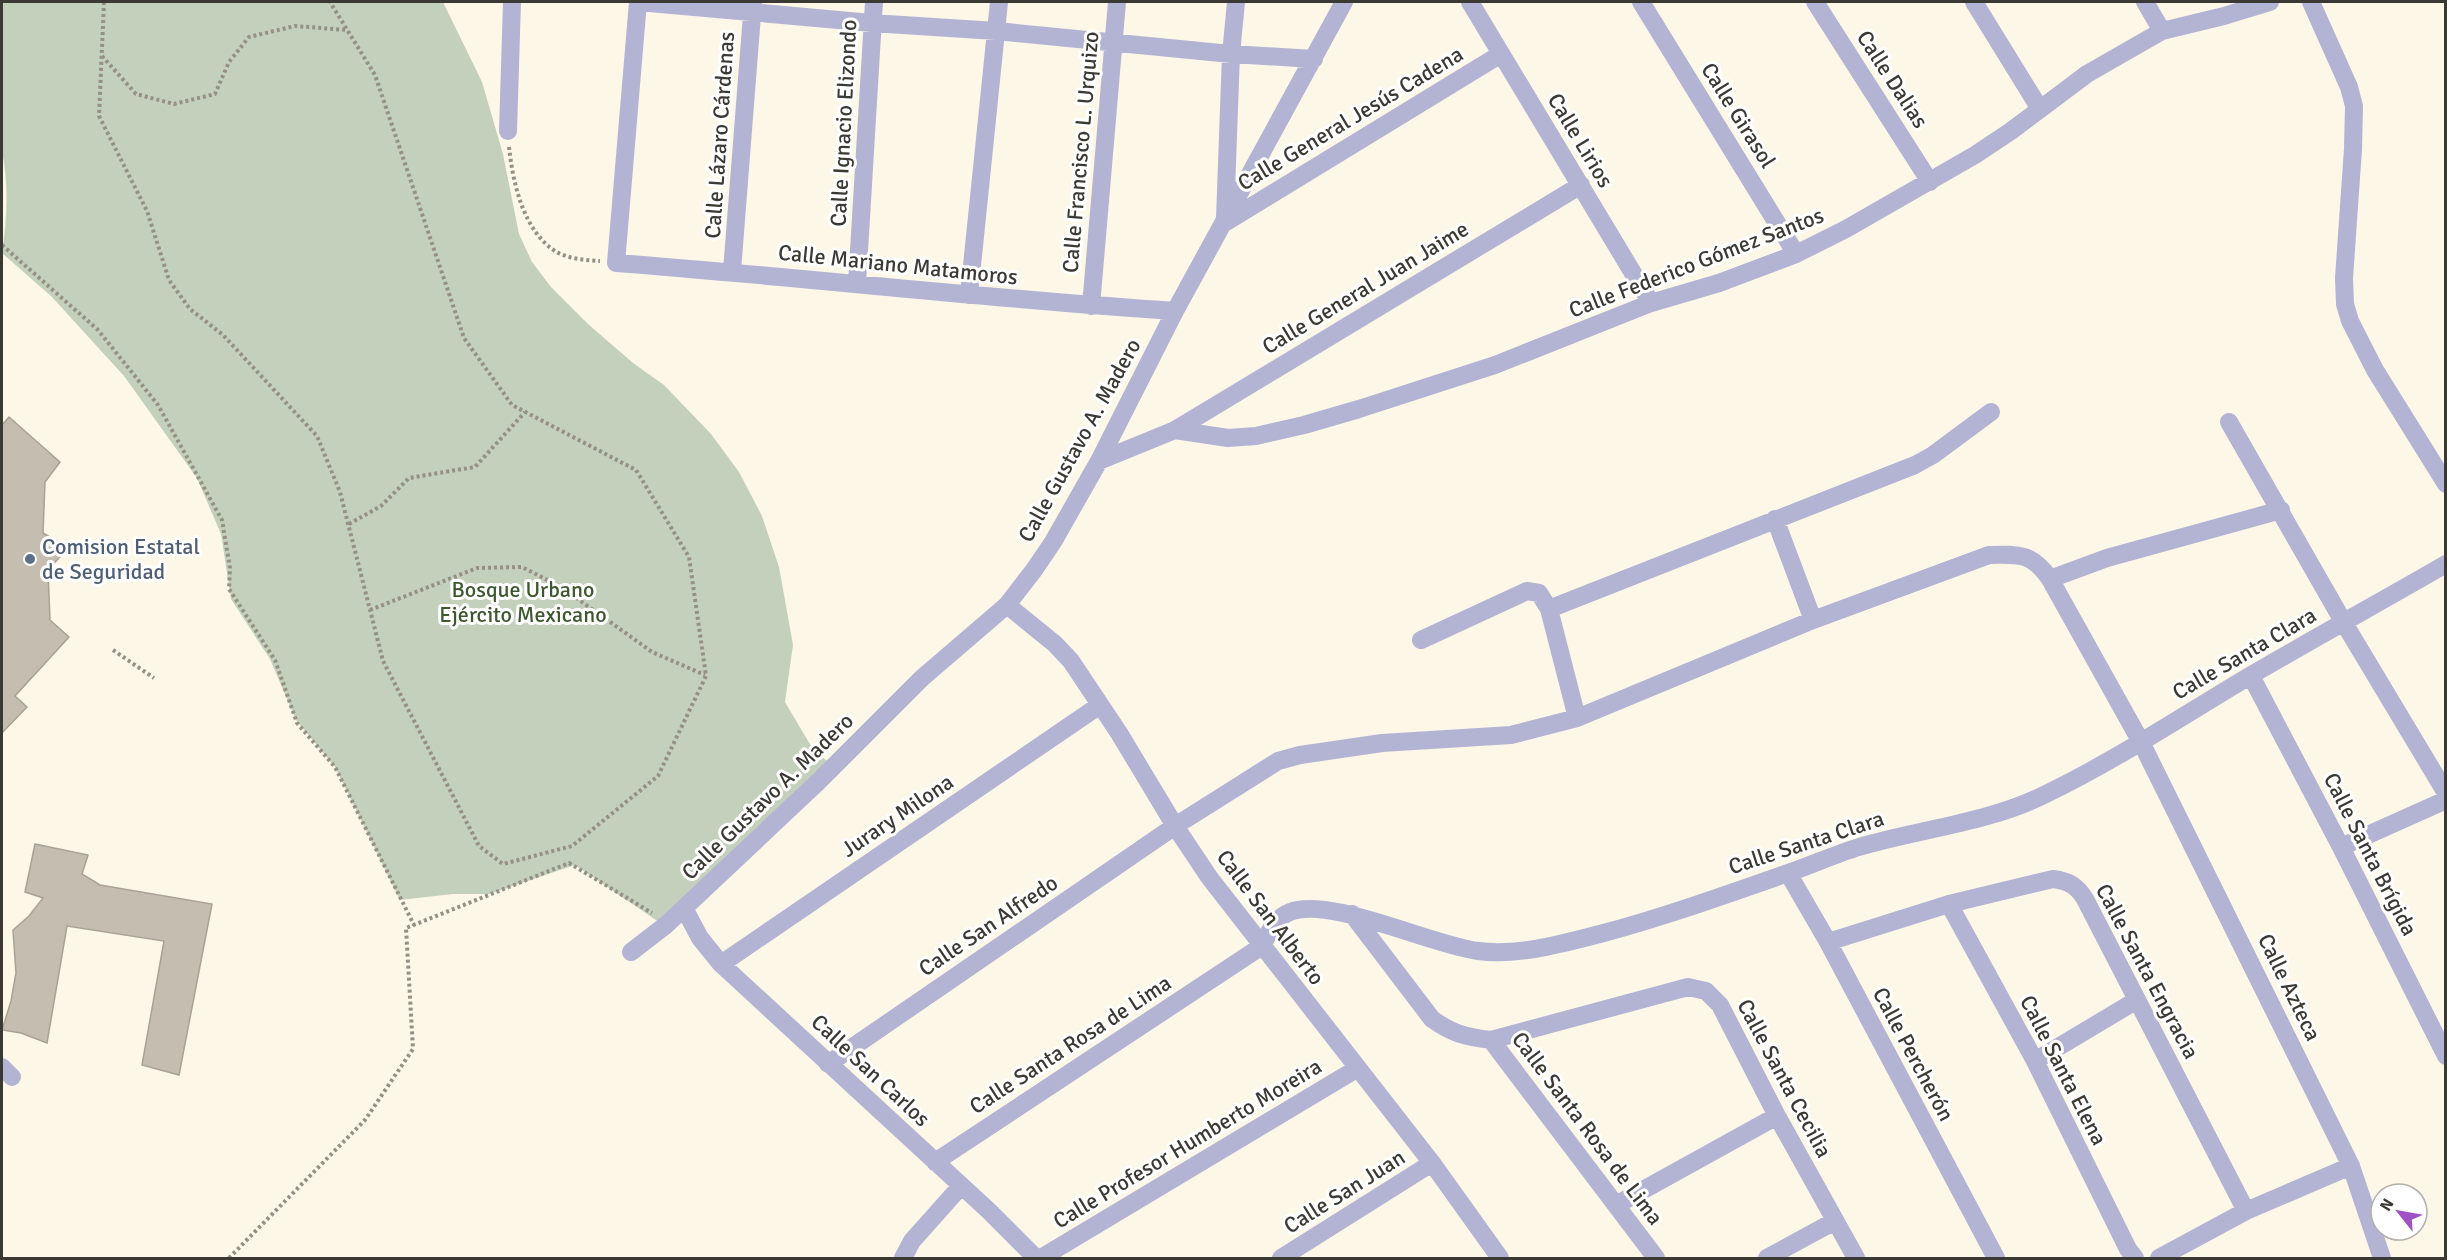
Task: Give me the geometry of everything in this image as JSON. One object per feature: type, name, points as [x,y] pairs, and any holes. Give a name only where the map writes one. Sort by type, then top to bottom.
[{"type":"street","points":[[507,131],[512,2]]},
{"type":"street","points":[[616,263],[638,2],[753,6],[872,23],[996,31],[1231,54],[1314,59]]},
{"type":"street","name":"Calle Ignacio Elizondo","points":[[857,284],[874,2]]},
{"type":"street","points":[[969,296],[999,2]]},
{"type":"street","name":"Calle Francisco L. Urquizo","points":[[1091,306],[1117,2]]},
{"type":"street","points":[[1225,222],[1231,54],[1236,2]]},
{"type":"street","name":"Calle Gustavo A. Madero","points":[[631,952],[666,925],[818,782],[922,678],[1007,605],[1053,542],[1099,461],[1175,311],[1344,2]]},
{"type":"street","name":"Calle Lirios","points":[[1470,2],[1651,303]]},
{"type":"street","name":"Calle Girasol","points":[[1641,2],[1796,254]]},
{"type":"street","name":"Calle Dalias","points":[[1815,2],[1930,182]]},
{"type":"street","points":[[1974,2],[2040,109]]},
{"type":"street","points":[[2145,2],[2162,31]]},
{"type":"street","name":"Calle Federico Gómez Santos","points":[[1174,430],[1228,438],[1256,436],[1304,425],[1495,365],[1651,303],[1719,283],[1796,254],[1930,182],[2011,131],[2087,74],[2162,31],[2270,2]]},
{"type":"street","points":[[2311,2],[2349,87],[2354,106],[2354,149],[2344,278],[2345,304],[2350,321],[2375,370],[2445,484]]},
{"type":"street","name":"Calle Lázaro Cárdenas","points":[[732,272],[753,6]]},
{"type":"street","name":"Calle General Jesús Cadena","points":[[1225,222],[1501,54]]},
{"type":"street","name":"Calle General Juan Jaime","points":[[1174,430],[1581,185]]},
{"type":"street","name":"Calle Mariano Matamoros","points":[[616,263],[732,272],[969,296],[1175,311]]},
{"type":"street","points":[[1549,609],[1915,465],[1933,455],[1991,412]]},
{"type":"street","points":[[2229,422],[2445,793]]},
{"type":"street","points":[[1099,461],[1174,430]]},
{"type":"street","points":[[2050,579],[2107,558],[2282,510]]},
{"type":"street","points":[[1775,519],[1813,620]]},
{"type":"street","name":"Calle Azteca","points":[[1813,620],[1989,555],[2026,557],[2039,564],[2050,579],[2141,742],[2351,1166],[2382,1258]]},
{"type":"street","name":"Calle Santa Clara","points":[[1262,946],[1271,928],[1280,917],[1292,911],[1310,908],[1352,915],[1449,946],[1502,953],[1534,949],[1654,918],[1857,848],[2020,806],[2045,795],[2141,742],[2445,564]]},
{"type":"street","points":[[1421,640],[1527,591],[1539,593],[1549,609],[1577,718]]},
{"type":"street","name":"Calle San Alberto","points":[[1007,605],[1063,652],[1119,733],[1175,826],[1209,877],[1432,1163],[1500,1258]]},
{"type":"street","name":"Calle San Alfredo","points":[[828,1064],[1175,826],[1278,761],[1300,755],[1382,743],[1511,735],[1577,718],[1813,620]]},
{"type":"street","name":"Calle Santa Brígida","points":[[2251,676],[2341,847],[2445,1056]]},
{"type":"street","name":"Jurary Milona","points":[[721,964],[1100,705]]},
{"type":"street","points":[[2341,847],[2445,800]]},
{"type":"street","name":"Calle Percherón","points":[[1788,873],[1828,942],[1996,1258]]},
{"type":"street","name":"Calle Santa Engracia","points":[[1828,942],[1949,904],[2053,879],[2069,882],[2080,891],[2085,899],[2246,1211]]},
{"type":"street","name":"Calle Santa Elena","points":[[1949,904],[2035,1061],[2128,1249],[2135,1258]]},
{"type":"street","name":"Calle San Carlos","points":[[684,908],[700,938],[721,964],[1036,1258]]},
{"type":"street","name":"Calle Santa Rosa de Lima","points":[[1352,915],[1432,1019],[1463,1037],[1491,1040],[1656,1258]]},
{"type":"street","name":"Calle Santa Rosa de Lima","points":[[935,1162],[1262,946]]},
{"type":"street","name":"Calle Santa Cecilia","points":[[1491,1040],[1688,987],[1706,991],[1720,1005],[1777,1116],[1856,1258]]},
{"type":"street","points":[[2035,1061],[2136,1000]]},
{"type":"street","name":"Calle Profesor Humberto Moreira","points":[[1041,1258],[1358,1068]]},
{"type":"street","points":[[1616,1205],[1777,1116]]},
{"type":"street","name":"Calle San Juan","points":[[1281,1258],[1432,1163]]},
{"type":"street","points":[[2159,1258],[2246,1211],[2351,1166]]},
{"type":"street","points":[[903,1258],[912,1241],[961,1186]]},
{"type":"street","points":[[1767,1258],[1835,1221]]},
{"type":"path","points":[[104,2],[99,116],[147,211],[169,280],[190,309],[223,335],[316,436],[340,492],[383,662],[479,846],[503,864],[572,846],[658,776],[706,676],[689,557],[636,470],[512,405],[464,338],[375,75],[330,2]]},
{"type":"path","points":[[102,55],[136,94],[174,104],[214,94],[229,62],[249,37],[295,26],[347,30]]},
{"type":"path","points":[[507,131],[512,168],[522,205],[542,241],[557,252],[576,258],[616,263]]},
{"type":"path","points":[[2,245],[98,330],[158,405],[222,519],[230,568],[230,589],[275,660],[297,723],[335,767],[414,925]]},
{"type":"path","points":[[349,524],[381,506],[409,478],[475,467],[525,411]]},
{"type":"path","points":[[370,610],[477,568],[522,567],[561,587],[652,652],[706,676]]},
{"type":"path","points":[[113,650],[154,678]]},
{"type":"path","points":[[229,1258],[365,1120],[413,1049],[406,928],[569,862],[654,914]]},
{"type":"green space","name":"Bosque Urbano Ejército Mexicano","points":[[2,2],[443,2],[482,82],[503,154],[519,234],[532,262],[551,287],[588,324],[633,363],[664,385],[711,434],[739,472],[762,516],[779,567],[793,645],[785,702],[811,746],[829,763],[672,931],[575,865],[489,894],[453,894],[400,900],[335,767],[296,720],[270,659],[231,599],[221,534],[197,478],[124,376],[52,297],[2,253],[7,202],[2,151]]},
{"type":"building","name":"Comision Estatal de Seguridad","points":[[9,417],[60,462],[45,482],[43,533],[68,548],[48,570],[50,620],[69,637],[15,696],[27,707],[2,733],[2,425]]},
{"type":"building","points":[[35,844],[88,855],[82,874],[100,885],[212,904],[179,1075],[142,1065],[164,941],[67,926],[47,1043],[21,1033],[2,1030],[11,1001],[16,973],[13,930],[29,916],[43,898],[25,892]]},
{"type":"place","name":"Comision Estatal de Seguridad","points":[[30,559]]}]
